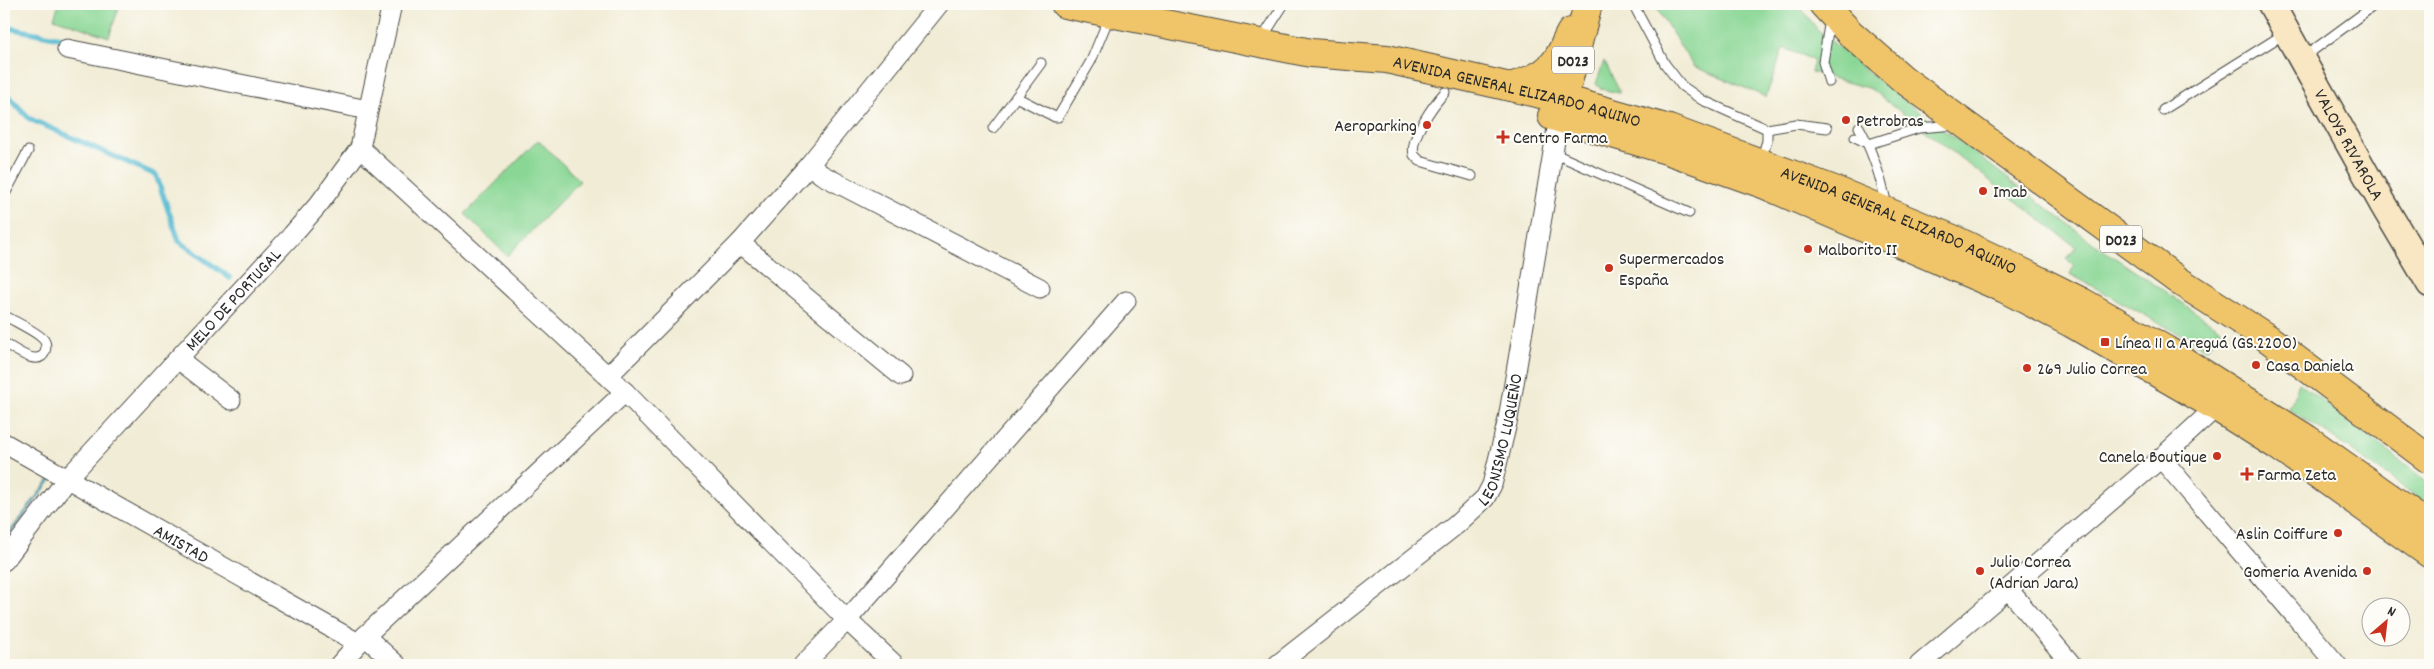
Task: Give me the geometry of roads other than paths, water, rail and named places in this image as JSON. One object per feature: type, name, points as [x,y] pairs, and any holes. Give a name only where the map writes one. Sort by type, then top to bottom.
[{"type":"main road","name":"AVENIDA GENERAL ELIZARDO AQUINO","points":[[1065,4],[1311,53],[1388,59],[1510,87],[1667,150],[1754,181],[1872,213]]},
{"type":"main road","points":[[1510,87],[1534,80],[1548,70],[1559,57],[1566,39],[1587,7]]},
{"type":"main road","name":"D023","points":[[1561,108],[1587,7]]},
{"type":"main road","name":"D023","points":[[1827,8],[1850,33],[1903,79],[2179,281],[2266,337],[2430,460]]},
{"type":"main road","name":"AVENIDA GENERAL ELIZARDO AQUINO","points":[[1311,53],[1383,78],[1445,92],[1561,108],[1670,129],[1760,162],[1872,213],[2005,289],[2079,328],[2307,439],[2430,526]]},
{"type":"main road","name":"AVENIDA GENERAL ELIZARDO AQUINO","points":[[2225,399],[2278,446],[2430,554]]},
{"type":"street","name":"MELO DE PORTUGAL","points":[[4,560],[68,478],[319,204],[360,148],[392,4]]},
{"type":"street","points":[[608,376],[740,243],[809,165],[939,4]]},
{"type":"street","name":"VALOYS RIVAROLA","points":[[2272,4],[2386,212],[2430,284]]},
{"type":"street","points":[[67,48],[368,110]]},
{"type":"street","name":"LEONISMO LUQUEÑO","points":[[1277,665],[1456,525],[1485,498],[1492,485],[1508,419],[1561,108]]},
{"type":"street","points":[[360,148],[625,392],[847,620],[895,665]]},
{"type":"street","points":[[809,165],[822,175],[1040,288]]},
{"type":"street","points":[[740,243],[901,376]]},
{"type":"street","points":[[803,665],[847,620],[1126,300]]},
{"type":"street","points":[[178,359],[231,400]]},
{"type":"street","points":[[339,665],[362,640],[625,392]]},
{"type":"street","points":[[1919,665],[2009,590],[2161,458],[2225,399]]},
{"type":"street","name":"AMISTAD","points":[[4,443],[362,640],[397,665]]},
{"type":"street","points":[[2161,458],[2337,665]]},
{"type":"street","points":[[2009,590],[2072,665]]},
{"type":"lane","points":[[1260,43],[1284,4]]},
{"type":"lane","points":[[1634,4],[1665,64],[1682,86],[1702,100],[1767,128],[1796,124],[1827,128]]},
{"type":"lane","points":[[2302,59],[2376,4]]},
{"type":"lane","points":[[1827,8],[1823,62],[1829,82]]},
{"type":"lane","points":[[1016,96],[1058,117],[1091,61],[1111,13]]},
{"type":"lane","points":[[2163,110],[2286,32]]},
{"type":"lane","points":[[993,128],[1042,63]]},
{"type":"lane","points":[[1445,92],[1430,109],[1413,145],[1414,155],[1420,161],[1472,176]]},
{"type":"lane","points":[[1855,137],[1869,144],[1919,128],[1965,125]]},
{"type":"lane","points":[[1859,127],[1869,144],[1882,182],[1872,213]]},
{"type":"lane","points":[[1760,162],[1767,141],[1767,128]]},
{"type":"lane","points":[[4,196],[28,151]]},
{"type":"lane","points":[[1552,152],[1690,213]]},
{"type":"lane","points":[[4,315],[42,338],[46,344],[46,350],[44,354],[38,357],[29,357],[4,343]]},
{"type":"water","points":[[50,478],[52,479],[4,542],[4,539]]},
{"type":"waterway","points":[[4,27],[76,41]]},
{"type":"waterway","points":[[4,92],[30,119],[156,175],[179,241],[230,278]]},
{"type":"place","name":"Petrobras","points":[[1846,120]]},
{"type":"place","name":"Aeroparking","points":[[1427,125]]},
{"type":"place","name":"Centro Farma","points":[[1503,137]]},
{"type":"place","name":"Imab","points":[[1983,191]]},
{"type":"place","name":"Malborito II","points":[[1808,249]]},
{"type":"place","name":"Supermercados España","points":[[1609,268]]},
{"type":"place","name":"Línea 11 a Areguá (GS.2200)","points":[[2105,342]]},
{"type":"place","name":"Casa Daniela","points":[[2256,365]]},
{"type":"place","name":"269 Julio Correa","points":[[2027,368]]},
{"type":"place","name":"Canela Boutique","points":[[2217,456]]},
{"type":"place","name":"Farma Zeta","points":[[2247,474]]},
{"type":"place","name":"Aslin Coiffure","points":[[2338,533]]},
{"type":"place","name":"Julio Correa (Adrian Jara)","points":[[1980,571]]},
{"type":"place","name":"Gomeria Avenida","points":[[2367,571]]}]
